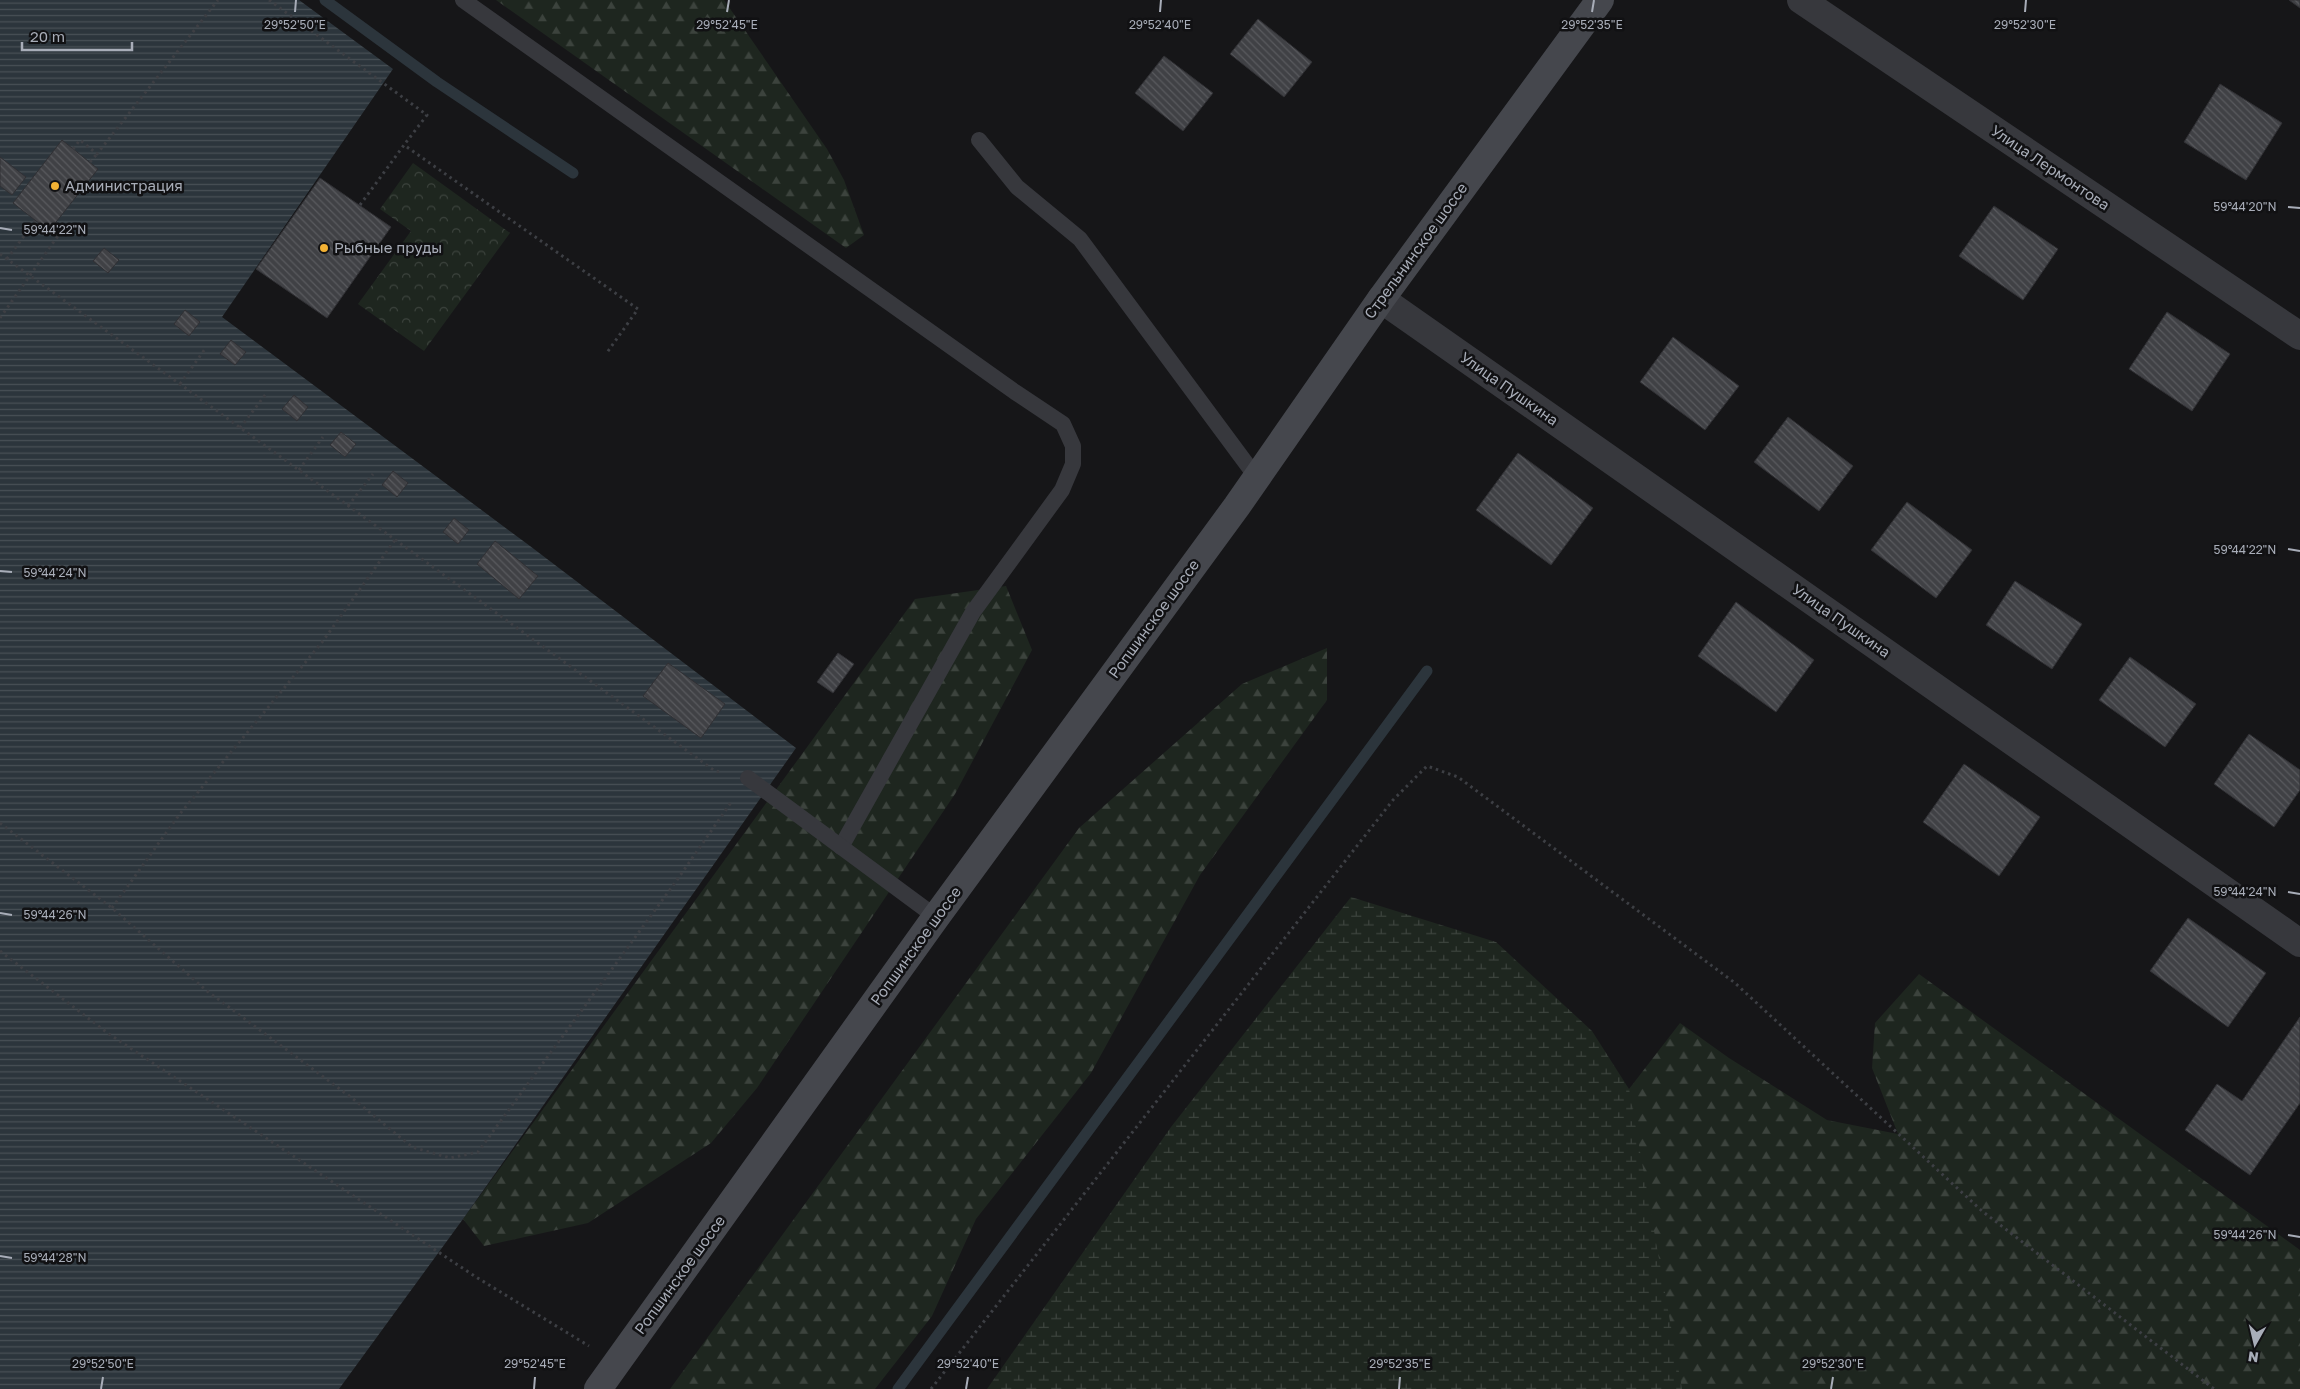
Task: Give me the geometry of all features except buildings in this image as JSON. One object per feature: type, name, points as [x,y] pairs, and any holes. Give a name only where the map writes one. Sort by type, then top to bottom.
[{"type":"main road","name":"Стрельнинское шоссе","points":[[1237,506],[1381,299],[1600,0]]},
{"type":"main road","name":"Ропшинское шоссе","points":[[598,1389],[936,917],[1237,506]]},
{"type":"street","name":"Улица Лермонтова","points":[[1801,0],[2300,336]]},
{"type":"street","name":"Улица Пушкина","points":[[1381,299],[2300,943]]},
{"type":"lane","points":[[463,0],[1015,392],[1063,424],[1073,446],[1073,464],[1062,490],[973,612],[841,847]]},
{"type":"lane","points":[[979,140],[1017,187],[1080,239],[1257,478]]},
{"type":"lane","points":[[748,778],[936,917]]},
{"type":"path","points":[[90,162],[218,0]]},
{"type":"path","points":[[269,0],[427,115],[360,205]]},
{"type":"path","points":[[73,149],[80,140],[97,154]]},
{"type":"path","points":[[404,145],[638,309],[606,354]]},
{"type":"path","points":[[7,259],[35,221]]},
{"type":"path","points":[[0,318],[67,224]]},
{"type":"path","points":[[0,254],[715,771],[748,778],[677,880],[478,1152],[450,1158],[412,1147],[352,1098],[207,991],[112,908],[0,823]]},
{"type":"path","points":[[180,384],[205,349]]},
{"type":"path","points":[[240,428],[266,394]]},
{"type":"path","points":[[299,470],[324,437]]},
{"type":"path","points":[[348,506],[372,474]]},
{"type":"path","points":[[112,908],[179,815],[323,641],[395,540]]},
{"type":"path","points":[[931,1389],[1393,800],[1427,766],[1458,777],[1735,983],[1982,1211],[2214,1389]]},
{"type":"path","points":[[0,951],[109,1034],[476,1277],[616,1363]]},
{"type":"green space","points":[[496,0],[724,0],[827,149],[844,180],[864,235],[846,248]]},
{"type":"green space","points":[[413,163],[510,233],[424,351],[358,304],[411,231],[380,209]]},
{"type":"green space","points":[[1006,586],[1032,650],[955,794],[757,1088],[711,1143],[588,1223],[484,1246],[463,1219],[915,599]]},
{"type":"green space","points":[[1327,648],[1327,700],[1200,875],[1091,1073],[976,1219],[932,1316],[875,1389],[670,1389],[1079,828],[1242,684]]},
{"type":"green space","points":[[1351,897],[1496,942],[1592,1031],[1629,1089],[1682,1389],[987,1389],[1171,1127]]},
{"type":"green space","points":[[1919,974],[2300,1250],[2300,1389],[1679,1389],[1624,1183],[1629,1089],[1680,1023],[1729,1058],[1827,1120],[1898,1134],[1872,1068],[1875,1023]]},
{"type":"shaded area","points":[[0,0],[299,0],[393,69],[222,317],[530,546],[796,748],[463,1219],[339,1389],[0,1389]]},
{"type":"waterway","points":[[325,0],[437,82],[573,173]]},
{"type":"waterway","points":[[898,1389],[1427,671]]},
{"type":"place","name":"Администрация","points":[[55,186]]},
{"type":"place","name":"Рыбные пруды","points":[[324,248]]}]
